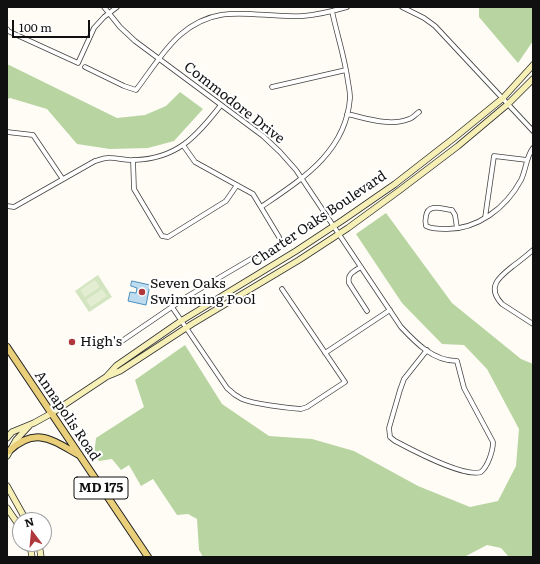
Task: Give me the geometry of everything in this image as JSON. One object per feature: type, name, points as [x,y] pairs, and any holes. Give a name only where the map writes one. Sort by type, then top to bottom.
[{"type":"main road","name":"Annapolis Road","points":[[7,347],[148,557]]},
{"type":"main road","points":[[8,453],[18,442],[42,437],[52,440],[80,456]]},
{"type":"street","name":"Commodore Drive","points":[[104,7],[120,27],[135,41],[272,144],[302,178],[401,327],[427,350],[441,359],[456,361],[464,388],[493,442],[486,466],[477,474],[433,460],[390,437],[389,428],[404,379],[427,350]]},
{"type":"street","points":[[7,29],[8,31],[78,63],[98,22],[117,7]]},
{"type":"street","points":[[85,67],[124,86],[136,90],[180,35],[196,24],[212,17],[239,13],[303,16],[347,7]]},
{"type":"street","points":[[402,7],[424,18],[435,26],[533,131]]},
{"type":"street","points":[[261,206],[302,178],[323,159],[340,136],[347,114],[350,96],[346,70],[332,11]]},
{"type":"street","name":"Charter Oaks Boulevard","points":[[31,424],[52,413],[106,376],[116,366],[181,321],[334,226],[395,184],[503,98],[533,65]]},
{"type":"street","points":[[272,87],[346,70]]},
{"type":"street","name":"Charter Oaks Boulevard","points":[[106,376],[120,371],[186,328],[339,234],[458,146],[508,104],[533,79]]},
{"type":"street","points":[[7,206],[14,207],[83,166],[95,161],[108,157],[133,160],[154,158],[164,155],[183,145],[200,131],[221,105]]},
{"type":"street","points":[[347,114],[380,121],[402,122],[411,119],[419,112]]},
{"type":"street","points":[[7,132],[33,135],[62,178]]},
{"type":"street","points":[[183,145],[195,162],[253,194],[279,237]]},
{"type":"street","points":[[457,228],[455,215],[452,210],[433,207],[427,211],[425,222],[426,226],[437,228],[457,228],[469,225],[485,218],[502,204],[518,185],[524,174],[527,160],[533,148]]},
{"type":"street","points":[[485,218],[494,156],[527,160]]},
{"type":"street","points":[[133,160],[134,189],[162,236],[165,237],[168,237],[220,205],[231,195],[236,185]]},
{"type":"street","points":[[533,250],[499,278],[494,290],[498,300],[502,304],[533,324]]},
{"type":"street","points":[[118,343],[172,307],[256,256]]},
{"type":"street","points":[[361,267],[350,274],[348,278],[349,283],[367,311]]},
{"type":"street","points":[[172,307],[227,388],[238,397],[249,401],[301,409],[307,407],[345,382],[282,289]]},
{"type":"street","points":[[325,353],[390,310]]},
{"type":"street","points":[[7,438],[12,432],[31,424]]},
{"type":"street","points":[[8,453],[16,440],[31,424]]},
{"type":"street","points":[[7,486],[22,512]]},
{"type":"green space","points":[[479,7],[533,7],[533,41],[518,63],[479,17]]},
{"type":"green space","points":[[7,64],[117,118],[145,115],[166,106],[180,92],[203,109],[174,141],[148,148],[110,149],[77,144],[47,109],[10,98],[7,99]]},
{"type":"green space","points":[[386,213],[452,303],[521,359],[533,364],[533,557],[509,557],[501,548],[487,545],[464,557],[203,557],[199,550],[197,519],[188,514],[177,515],[153,479],[141,486],[129,465],[121,470],[112,459],[99,461],[94,455],[96,438],[144,407],[135,380],[185,345],[222,404],[269,436],[312,439],[354,451],[418,486],[470,507],[498,501],[516,466],[519,429],[487,369],[464,345],[442,344],[402,303],[356,234]]},
{"type":"green space","points":[[98,275],[112,297],[89,312],[75,291]]},
{"type":"green space","points":[[95,280],[100,287],[85,297],[80,290]]},
{"type":"green space","points":[[102,289],[107,296],[91,307],[86,300]]},
{"type":"water","name":"Seven Oaks Swimming Pool","points":[[132,281],[150,285],[146,305],[128,301],[130,292],[136,293],[137,288],[131,286]]},
{"type":"place","name":"Seven Oaks Swimming Pool","points":[[142,292]]},
{"type":"place","name":"High's","points":[[72,342]]}]
